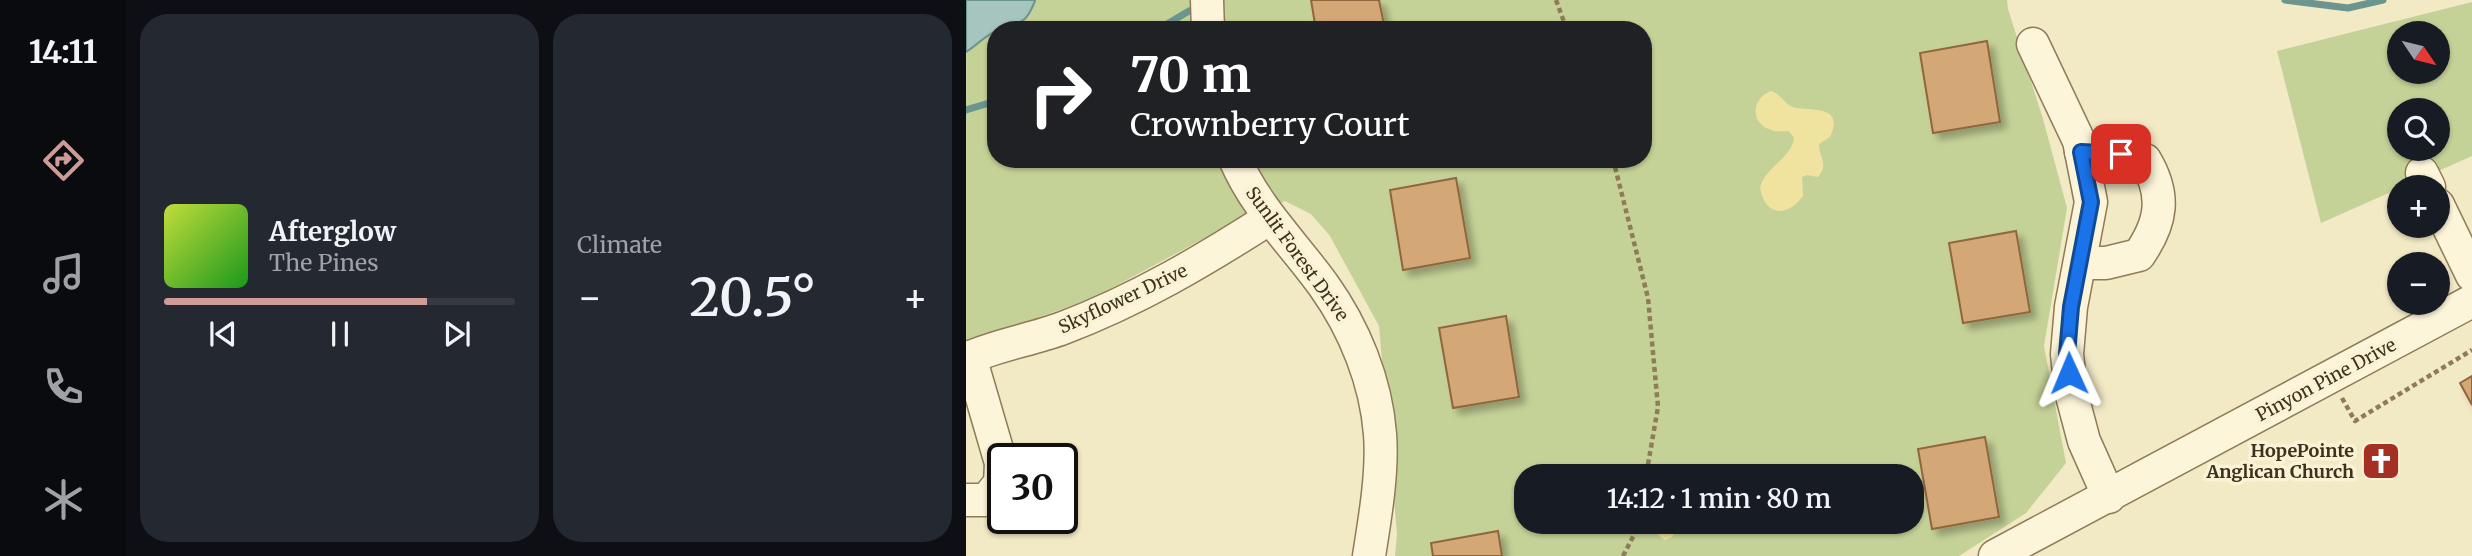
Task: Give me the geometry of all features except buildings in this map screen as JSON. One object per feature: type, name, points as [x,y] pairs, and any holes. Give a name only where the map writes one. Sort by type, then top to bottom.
[{"type":"street","points":[[1207,0],[1208,21]]},
{"type":"street","points":[[2033,44],[2079,141],[2091,202],[2071,307],[2067,354],[2071,392],[2084,441],[2109,496]]},
{"type":"street","points":[[2080,263],[2106,263],[2139,255],[2150,239],[2160,211],[2156,179],[2145,160],[2121,154],[2081,152]]},
{"type":"street","name":"Sunlit Forest Drive","points":[[1239,168],[1246,184],[1269,218],[1331,296],[1346,319],[1360,352],[1380,434],[1374,524],[1369,556]]},
{"type":"street","name":"Skyflower Drive","points":[[968,358],[1061,329],[1133,298],[1204,261],[1269,218]]},
{"type":"street","points":[[2450,230],[2472,275]]},
{"type":"street","name":"Pinyon Pine Drive","points":[[1995,556],[2472,301]]},
{"type":"street","points":[[966,500],[986,500],[1000,483],[1002,463],[968,358]]},
{"type":"path","points":[[1556,0],[1564,21]]},
{"type":"path","points":[[1615,168],[1648,298],[1658,407],[1648,464]]},
{"type":"path","points":[[2330,377],[2355,421],[2472,350]]},
{"type":"path","points":[[1623,556],[1634,534]]},
{"type":"green space","points":[[966,0],[2007,0],[2067,208],[2044,346],[2066,463],[2026,513],[1959,556],[1395,556],[1397,534],[1379,326],[1330,236],[1311,214],[1285,201],[1203,239],[1095,297],[966,344]]},
{"type":"green space","points":[[2472,2],[2472,156],[2429,175],[2387,175],[2387,194],[2321,223],[2277,51],[2387,23],[2387,84],[2450,84],[2450,21],[2396,21]]},
{"type":"sand","points":[[1771,91],[1793,107],[1829,114],[1834,126],[1830,137],[1819,144],[1823,168],[1818,177],[1802,177],[1803,196],[1783,211],[1777,211],[1766,203],[1760,187],[1763,179],[1788,151],[1794,138],[1789,131],[1775,131],[1764,127],[1756,116],[1760,99]]},
{"type":"sand","points":[[1657,534],[1674,534],[1672,537],[1665,540]]},
{"type":"water","points":[[966,0],[1035,0],[1028,16],[1022,21],[987,21],[987,36],[966,52]]},
{"type":"waterway","points":[[2285,0],[2348,8],[2383,0]]},
{"type":"waterway","points":[[1172,21],[1189,11]]},
{"type":"waterway","points":[[966,110],[987,104]]},
{"type":"place","name":"HopePointe Anglican Church","points":[[2381,461]]},
{"type":"route","points":[[2069,373],[2067,354],[2071,307],[2091,202],[2081,152],[2121,154]]}]
